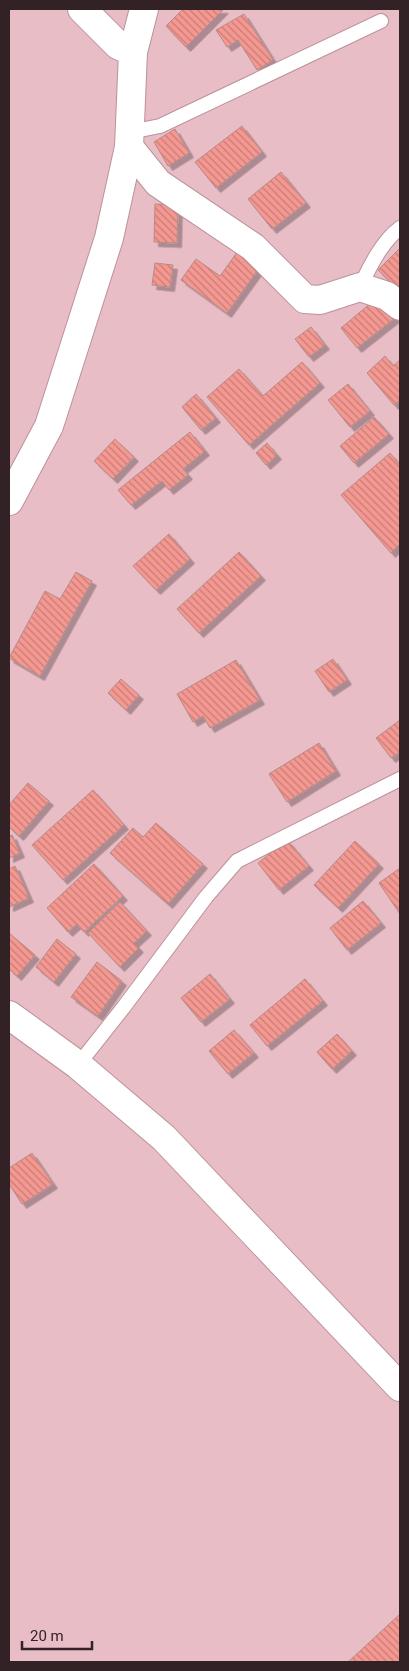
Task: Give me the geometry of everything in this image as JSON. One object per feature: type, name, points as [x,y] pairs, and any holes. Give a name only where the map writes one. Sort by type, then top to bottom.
[{"type":"street","points":[[82,9],[118,45],[133,52]]},
{"type":"street","points":[[9,501],[49,426],[109,238],[130,139],[133,52],[144,9]]},
{"type":"street","points":[[130,139],[158,182],[253,247],[305,299],[320,300],[360,288],[387,296],[400,306]]},
{"type":"street","points":[[9,1015],[78,1065],[164,1138],[400,1387]]},
{"type":"lane","points":[[130,139],[381,21]]},
{"type":"lane","points":[[360,288],[371,263],[394,232],[400,228]]},
{"type":"lane","points":[[78,1065],[206,897],[237,861],[400,778]]},
{"type":"building","points":[[183,9],[224,9],[186,47],[166,26]]},
{"type":"building","points":[[244,14],[273,60],[257,70],[238,40],[227,47],[216,30]]},
{"type":"building","points":[[242,126],[262,152],[216,188],[195,162]]},
{"type":"building","points":[[175,129],[189,153],[168,166],[154,142]]},
{"type":"building","points":[[281,172],[306,203],[272,229],[248,199]]},
{"type":"building","points":[[155,204],[178,205],[177,243],[154,242]]},
{"type":"building","points":[[399,249],[400,251],[400,291],[378,270]]},
{"type":"building","points":[[238,251],[260,267],[227,313],[181,280],[196,259],[220,276]]},
{"type":"building","points":[[155,263],[173,265],[170,287],[152,285]]},
{"type":"building","points":[[378,297],[395,318],[357,348],[341,328]]},
{"type":"building","points":[[311,327],[325,345],[309,357],[295,339]]},
{"type":"building","points":[[385,356],[393,366],[400,360],[400,400],[394,405],[367,373]]},
{"type":"building","points":[[302,362],[320,383],[249,445],[207,397],[239,369],[263,396]]},
{"type":"building","points":[[348,384],[370,411],[350,427],[328,400]]},
{"type":"building","points":[[196,394],[216,418],[201,430],[182,407]]},
{"type":"building","points":[[374,417],[389,434],[354,463],[340,446]]},
{"type":"building","points":[[190,432],[205,451],[183,469],[188,475],[169,490],[162,481],[131,505],[118,490]]},
{"type":"building","points":[[115,439],[134,457],[113,479],[94,461]]},
{"type":"building","points":[[267,443],[277,455],[266,465],[256,453]]},
{"type":"building","points":[[390,453],[400,465],[400,544],[391,553],[341,495]]},
{"type":"building","points":[[169,534],[190,559],[156,590],[133,566]]},
{"type":"building","points":[[239,552],[261,576],[199,633],[177,609]]},
{"type":"building","points":[[76,572],[92,581],[40,676],[9,658],[45,591],[60,599]]},
{"type":"building","points":[[333,659],[347,680],[329,692],[315,671]]},
{"type":"building","points":[[236,660],[260,700],[210,728],[203,716],[193,722],[177,694]]},
{"type":"building","points":[[121,679],[139,695],[126,710],[108,693]]},
{"type":"building","points":[[400,720],[400,752],[391,758],[376,738]]},
{"type":"building","points":[[319,743],[336,771],[287,802],[269,774]]},
{"type":"building","points":[[28,783],[49,801],[19,836],[9,827],[9,805]]},
{"type":"building","points":[[93,790],[124,825],[63,880],[32,845]]},
{"type":"building","points":[[156,823],[203,864],[168,904],[110,853],[133,828],[143,837]]},
{"type":"building","points":[[12,835],[20,853],[9,858],[9,836]]},
{"type":"building","points":[[287,840],[309,866],[279,890],[258,863]]},
{"type":"building","points":[[355,841],[379,864],[338,908],[314,885]]},
{"type":"building","points":[[94,864],[123,896],[84,932],[77,924],[68,932],[47,908]]},
{"type":"building","points":[[15,866],[29,898],[9,907],[9,869]]},
{"type":"building","points":[[400,868],[400,914],[379,883]]},
{"type":"building","points":[[363,901],[381,923],[347,950],[330,928]]},
{"type":"building","points":[[120,902],[147,931],[134,943],[139,948],[120,967],[88,933]]},
{"type":"building","points":[[9,933],[35,955],[17,976],[9,969]]},
{"type":"building","points":[[57,939],[76,954],[54,982],[36,967]]},
{"type":"building","points":[[97,962],[122,981],[98,1016],[71,997]]},
{"type":"building","points":[[210,974],[230,999],[201,1022],[181,998]]},
{"type":"building","points":[[305,979],[323,1001],[267,1046],[250,1025]]},
{"type":"building","points":[[234,1030],[254,1053],[228,1074],[209,1051]]},
{"type":"building","points":[[337,1034],[352,1051],[332,1069],[317,1052]]},
{"type":"building","points":[[32,1153],[53,1184],[22,1204],[9,1184],[9,1168]]},
{"type":"building","points":[[400,1614],[400,1662],[348,1662]]}]
